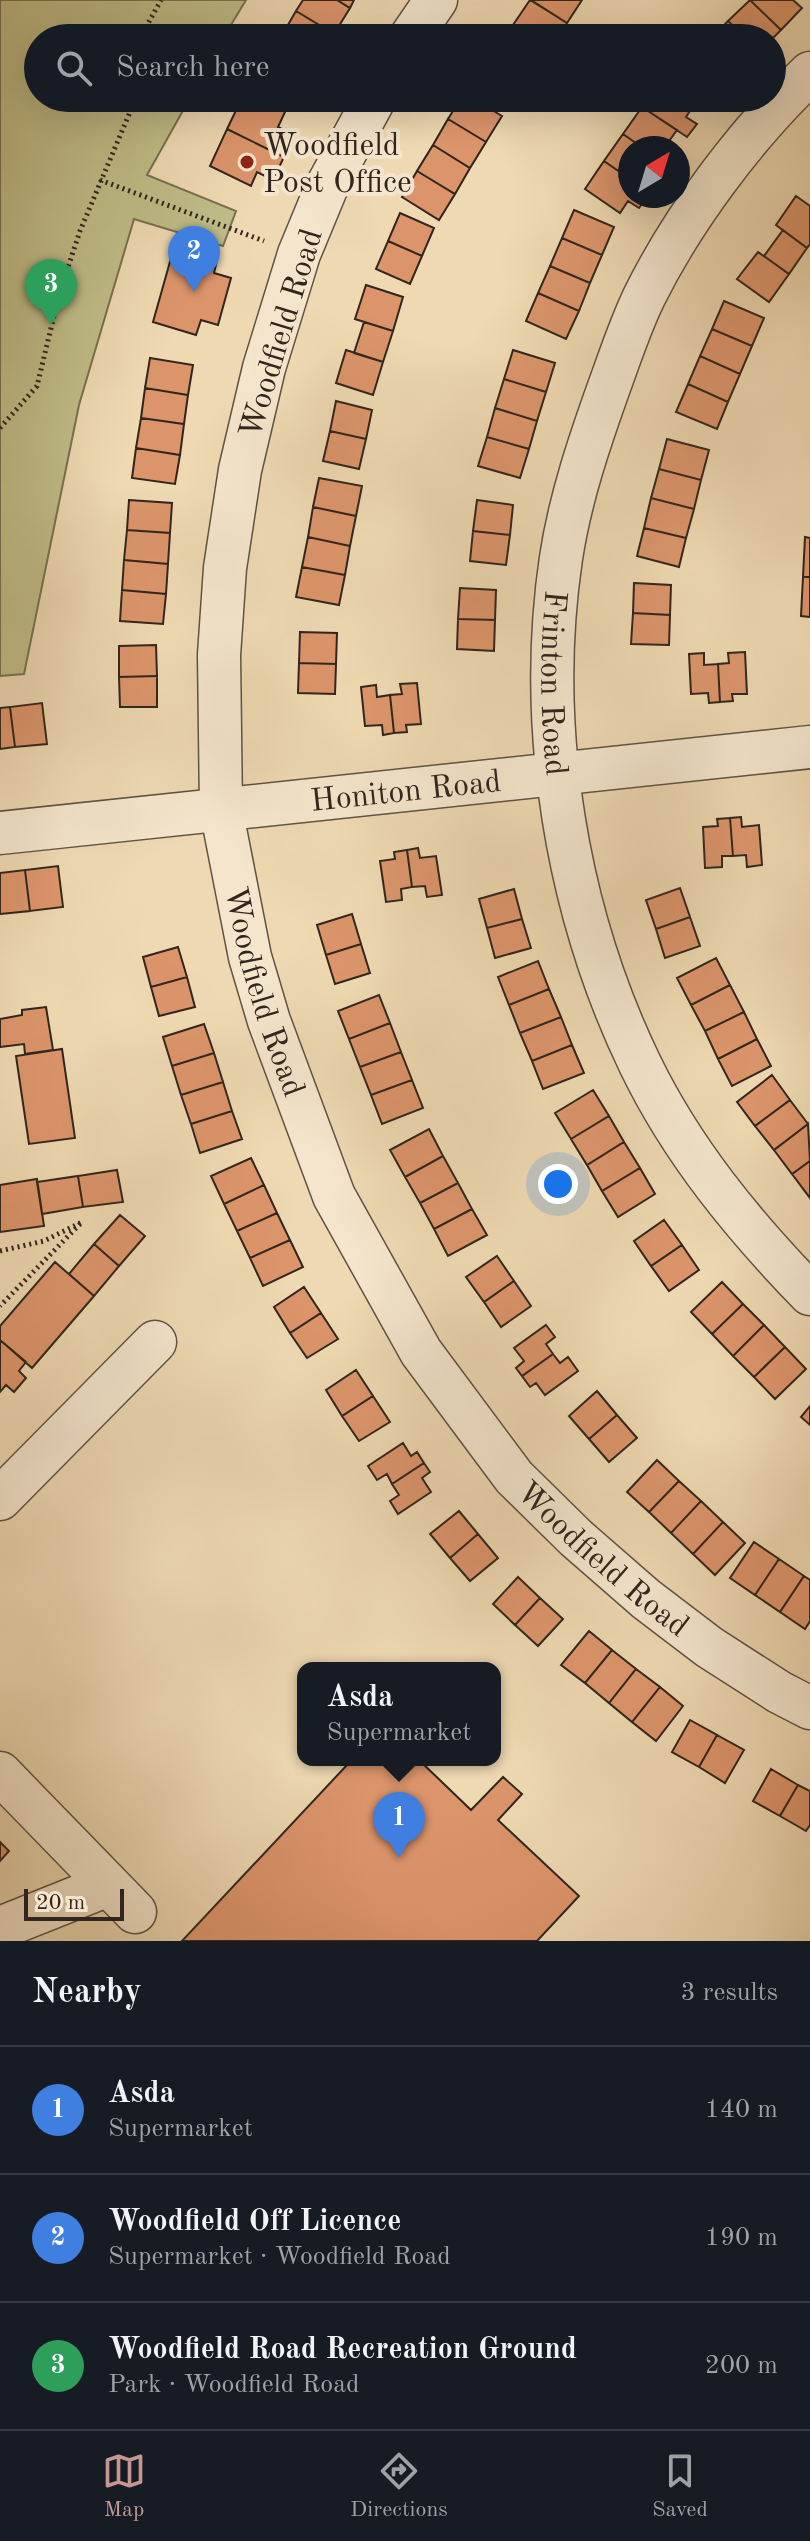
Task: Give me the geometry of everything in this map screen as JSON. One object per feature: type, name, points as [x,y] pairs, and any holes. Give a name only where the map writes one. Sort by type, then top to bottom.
[{"type":"street","points":[[420,24],[436,0]]},
{"type":"street","name":"Frinton Road","points":[[786,98],[810,73]]},
{"type":"street","name":"Woodfield Road","points":[[367,112],[328,184],[299,254],[264,368],[240,470],[225,568],[219,655],[221,809],[250,957],[269,1021],[334,1196],[421,1352],[514,1477],[576,1538],[646,1599],[709,1647],[810,1708]]},
{"type":"street","name":"Frinton Road","points":[[772,112],[751,134],[686,227],[644,297],[616,369],[581,467],[561,558],[554,628],[554,691],[558,773],[576,887],[615,1008],[641,1066],[677,1132],[720,1194],[810,1294]]},
{"type":"street","name":"Honiton Road","points":[[0,833],[810,747]]},
{"type":"street","points":[[5,1484],[155,1342]]},
{"type":"street","points":[[0,1773],[122,1898],[0,1928]]},
{"type":"path","points":[[148,24],[161,0]]},
{"type":"path","points":[[0,428],[37,386],[60,291],[100,180],[130,112]]},
{"type":"path","points":[[100,180],[299,254]]},
{"type":"path","points":[[0,1251],[44,1241],[82,1222],[0,1306]]},
{"type":"shaded area","points":[[0,0],[246,0],[231,24],[24,24],[24,112],[182,112],[147,175],[236,211],[223,246],[134,219],[79,405],[24,674],[0,676]]},
{"type":"building","points":[[303,0],[337,0],[350,8],[340,24],[317,24],[296,11]]},
{"type":"building","points":[[337,0],[354,0],[350,8]]},
{"type":"building","points":[[530,0],[567,23],[566,24],[514,24]]},
{"type":"building","points":[[531,0],[582,0],[567,23]]},
{"type":"building","points":[[750,0],[793,0],[802,8],[786,25],[775,24]]},
{"type":"building","points":[[750,0],[775,24],[731,24],[728,21]]},
{"type":"building","points":[[296,11],[317,24],[288,24]]},
{"type":"building","points":[[235,112],[285,112],[278,127],[294,135],[284,157],[227,129]]},
{"type":"building","points":[[452,112],[495,112],[502,116],[486,142],[448,119]]},
{"type":"building","points":[[638,112],[650,112],[677,130],[673,136],[623,134]]},
{"type":"building","points":[[650,112],[689,112],[686,117],[697,124],[686,136]]},
{"type":"building","points":[[448,119],[486,142],[470,168],[433,145]]},
{"type":"building","name":"Woodfield Post Office","points":[[227,129],[284,157],[273,180],[257,172],[251,186],[210,166]]},
{"type":"building","points":[[618,141],[618,171],[604,161]]},
{"type":"building","points":[[433,145],[470,168],[455,194],[417,171]]},
{"type":"building","points":[[604,161],[618,171],[618,208],[623,208],[620,213],[585,189]]},
{"type":"building","points":[[417,171],[455,194],[439,220],[402,197]]},
{"type":"building","points":[[796,196],[810,206],[810,244],[807,248],[776,225]]},
{"type":"building","points":[[574,210],[614,227],[602,255],[562,238]]},
{"type":"building","points":[[400,213],[434,228],[422,256],[388,241]]},
{"type":"building","points":[[783,230],[807,248],[789,274],[764,256]]},
{"type":"building","points":[[562,238],[602,255],[590,283],[550,266]]},
{"type":"building","points":[[388,241],[422,256],[410,284],[376,269]]},
{"type":"building","points":[[175,244],[218,256],[214,273],[231,278],[218,325],[201,320],[196,335],[153,322]]},
{"type":"building","points":[[758,252],[789,274],[769,302],[737,279]]},
{"type":"building","points":[[550,266],[590,283],[579,311],[538,293]]},
{"type":"building","points":[[366,285],[403,297],[393,331],[355,319]]},
{"type":"building","points":[[538,293],[579,311],[566,339],[526,321]]},
{"type":"building","points":[[724,301],[764,318],[752,346],[712,329]]},
{"type":"building","points":[[364,322],[393,331],[383,362],[354,353]]},
{"type":"building","points":[[712,329],[752,346],[740,374],[700,356]]},
{"type":"building","points":[[346,350],[383,362],[373,395],[336,383]]},
{"type":"building","points":[[513,350],[555,363],[546,392],[504,379]]},
{"type":"building","points":[[700,356],[740,374],[728,402],[688,384]]},
{"type":"building","points":[[150,358],[193,365],[188,395],[145,388]]},
{"type":"building","points":[[504,379],[546,392],[537,421],[495,408]]},
{"type":"building","points":[[688,384],[728,402],[717,429],[676,412]]},
{"type":"building","points":[[145,388],[188,395],[184,424],[141,418]]},
{"type":"building","points":[[336,401],[372,410],[366,439],[330,431]]},
{"type":"building","points":[[495,408],[537,421],[529,449],[487,437]]},
{"type":"building","points":[[141,418],[184,424],[180,455],[136,448]]},
{"type":"building","points":[[330,431],[366,439],[359,469],[323,461]]},
{"type":"building","points":[[487,437],[529,449],[520,478],[478,466]]},
{"type":"building","points":[[667,439],[709,450],[701,480],[659,469]]},
{"type":"building","points":[[136,448],[180,455],[175,484],[132,478]]},
{"type":"building","points":[[659,469],[701,480],[694,509],[651,498]]},
{"type":"building","points":[[319,478],[362,486],[356,516],[313,507]]},
{"type":"building","points":[[651,498],[694,509],[686,538],[644,528]]},
{"type":"building","points":[[129,500],[172,503],[170,533],[127,530]]},
{"type":"building","points":[[477,500],[513,505],[510,535],[473,531]]},
{"type":"building","points":[[313,507],[356,516],[350,546],[308,537]]},
{"type":"building","points":[[644,528],[686,538],[679,567],[637,556]]},
{"type":"building","points":[[127,530],[170,533],[168,564],[124,560]]},
{"type":"building","points":[[473,531],[510,535],[506,565],[470,561]]},
{"type":"building","points":[[308,537],[350,546],[345,575],[302,567]]},
{"type":"building","points":[[805,537],[810,538],[810,577],[803,577]]},
{"type":"building","points":[[124,560],[168,564],[166,594],[122,590]]},
{"type":"building","points":[[302,567],[345,575],[339,605],[296,597]]},
{"type":"building","points":[[803,577],[810,577],[810,617],[801,616]]},
{"type":"building","points":[[634,583],[671,585],[670,615],[633,613]]},
{"type":"building","points":[[460,588],[496,590],[495,620],[458,619]]},
{"type":"building","points":[[122,590],[166,594],[163,624],[120,621]]},
{"type":"building","points":[[633,613],[670,615],[669,645],[631,644]]},
{"type":"building","points":[[458,619],[495,620],[494,651],[457,649]]},
{"type":"building","points":[[300,632],[337,633],[336,664],[299,663]]},
{"type":"building","points":[[156,645],[157,676],[119,677],[119,646]]},
{"type":"building","points":[[745,652],[747,694],[732,694],[733,701],[720,702],[718,664],[729,663],[728,653]]},
{"type":"building","points":[[704,653],[704,665],[718,664],[720,702],[709,703],[708,693],[691,694],[689,654]]},
{"type":"building","points":[[299,663],[336,664],[335,694],[298,693]]},
{"type":"building","points":[[157,676],[157,707],[120,707],[119,677]]},
{"type":"building","points":[[417,683],[421,724],[406,725],[407,732],[394,733],[390,695],[402,694],[400,684]]},
{"type":"building","points":[[376,685],[377,697],[390,695],[394,733],[383,735],[382,725],[365,726],[361,687]]},
{"type":"building","points":[[42,703],[47,744],[15,747],[10,707]]},
{"type":"building","points":[[10,707],[15,747],[0,749],[0,708]]},
{"type":"building","points":[[741,817],[742,827],[759,825],[762,865],[747,867],[746,855],[733,856],[730,818]]},
{"type":"building","points":[[730,818],[733,856],[722,856],[722,867],[705,868],[703,827],[718,826],[717,819]]},
{"type":"building","points":[[418,848],[420,858],[436,856],[442,895],[427,897],[425,886],[412,887],[407,850]]},
{"type":"building","points":[[407,850],[412,887],[401,889],[402,900],[386,902],[380,861],[395,859],[394,852]]},
{"type":"building","points":[[58,866],[63,907],[30,911],[25,870]]},
{"type":"building","points":[[25,870],[30,911],[0,914],[0,873]]},
{"type":"building","points":[[680,888],[690,917],[656,929],[646,900]]},
{"type":"building","points":[[514,889],[522,919],[487,928],[479,899]]},
{"type":"building","points":[[352,914],[361,944],[326,955],[317,925]]},
{"type":"building","points":[[690,917],[700,946],[665,958],[656,929]]},
{"type":"building","points":[[522,919],[531,948],[495,958],[487,928]]},
{"type":"building","points":[[361,944],[370,973],[335,984],[326,955]]},
{"type":"building","points":[[178,947],[187,977],[151,987],[143,957]]},
{"type":"building","points":[[716,958],[730,985],[691,1005],[677,978]]},
{"type":"building","points":[[538,961],[549,989],[509,1005],[498,977]]},
{"type":"building","points":[[187,977],[195,1007],[159,1016],[151,987]]},
{"type":"building","points":[[730,985],[744,1012],[705,1031],[691,1005]]},
{"type":"building","points":[[549,989],[561,1017],[520,1033],[509,1005]]},
{"type":"building","points":[[379,995],[390,1023],[349,1039],[338,1011]]},
{"type":"building","points":[[46,1007],[53,1050],[25,1054],[24,1044],[0,1047],[0,1019],[22,1015],[22,1010]]},
{"type":"building","points":[[744,1012],[757,1039],[718,1059],[705,1031]]},
{"type":"building","points":[[561,1017],[572,1045],[532,1061],[520,1033]]},
{"type":"building","points":[[390,1023],[401,1052],[360,1067],[349,1039]]},
{"type":"building","points":[[204,1024],[214,1053],[172,1066],[163,1037]]},
{"type":"building","points":[[757,1039],[771,1066],[732,1086],[718,1059]]},
{"type":"building","points":[[572,1045],[584,1073],[543,1089],[532,1061]]},
{"type":"building","points":[[62,1049],[75,1138],[29,1144],[16,1056]]},
{"type":"building","points":[[401,1052],[412,1080],[371,1095],[360,1067]]},
{"type":"building","points":[[214,1053],[223,1082],[181,1095],[172,1066]]},
{"type":"building","points":[[772,1075],[790,1100],[755,1126],[737,1102]]},
{"type":"building","points":[[412,1080],[423,1108],[382,1124],[371,1095]]},
{"type":"building","points":[[223,1082],[232,1111],[191,1124],[181,1095]]},
{"type":"building","points":[[593,1090],[609,1116],[571,1139],[555,1113]]},
{"type":"building","points":[[790,1100],[808,1124],[774,1150],[755,1126]]},
{"type":"building","points":[[232,1111],[242,1139],[200,1153],[191,1124]]},
{"type":"building","points":[[609,1116],[624,1142],[587,1165],[571,1139]]},
{"type":"building","points":[[808,1124],[810,1161],[792,1174],[774,1150]]},
{"type":"building","points":[[429,1129],[443,1156],[405,1177],[390,1150]]},
{"type":"building","points":[[624,1142],[640,1168],[602,1191],[587,1165]]},
{"type":"building","points":[[443,1156],[458,1183],[420,1203],[405,1177]]},
{"type":"building","points":[[251,1158],[264,1185],[224,1204],[211,1176]]},
{"type":"building","points":[[810,1161],[810,1198],[792,1174]]},
{"type":"building","points":[[640,1168],[655,1194],[618,1217],[602,1191]]},
{"type":"building","points":[[117,1170],[123,1202],[83,1207],[78,1176]]},
{"type":"building","points":[[78,1176],[83,1207],[42,1214],[37,1182]]},
{"type":"building","points":[[37,1179],[44,1226],[0,1232],[0,1185]]},
{"type":"building","points":[[458,1183],[472,1209],[434,1229],[420,1203]]},
{"type":"building","points":[[264,1185],[277,1213],[237,1231],[224,1204]]},
{"type":"building","points":[[472,1209],[487,1235],[448,1256],[434,1229]]},
{"type":"building","points":[[277,1213],[290,1240],[250,1258],[237,1231]]},
{"type":"building","points":[[120,1215],[145,1236],[119,1266],[94,1244]]},
{"type":"building","points":[[664,1220],[682,1245],[651,1266],[634,1241]]},
{"type":"building","points":[[290,1240],[303,1267],[263,1286],[250,1258]]},
{"type":"building","points":[[94,1244],[119,1266],[94,1296],[69,1274]]},
{"type":"building","points":[[682,1245],[699,1270],[669,1291],[651,1266]]},
{"type":"building","points":[[497,1256],[514,1281],[484,1302],[466,1277]]},
{"type":"building","points":[[55,1262],[94,1296],[32,1368],[0,1340],[0,1326]]},
{"type":"building","points":[[514,1281],[531,1306],[501,1327],[484,1302]]},
{"type":"building","points":[[722,1282],[743,1304],[712,1334],[691,1312]]},
{"type":"building","points":[[304,1287],[321,1313],[290,1333],[274,1307]]},
{"type":"building","points":[[743,1304],[764,1325],[733,1356],[712,1334]]},
{"type":"building","points":[[321,1313],[338,1339],[307,1358],[290,1333]]},
{"type":"building","points":[[546,1325],[555,1337],[546,1344],[553,1354],[522,1376],[516,1368],[524,1361],[514,1348]]},
{"type":"building","points":[[764,1325],[785,1347],[754,1377],[733,1356]]},
{"type":"building","points":[[0,1340],[26,1362],[19,1371],[26,1378],[14,1392],[6,1385],[0,1392]]},
{"type":"building","points":[[785,1347],[806,1369],[775,1399],[754,1377]]},
{"type":"building","points":[[553,1354],[560,1363],[568,1357],[578,1371],[545,1395],[536,1383],[530,1387],[522,1376]]},
{"type":"building","points":[[356,1370],[373,1396],[342,1416],[326,1390]]},
{"type":"building","points":[[597,1391],[617,1415],[589,1439],[569,1416]]},
{"type":"building","points":[[373,1396],[390,1422],[359,1441],[342,1416]]},
{"type":"building","points":[[810,1406],[810,1425],[801,1417]]},
{"type":"building","points":[[617,1415],[637,1438],[609,1462],[589,1439]]},
{"type":"building","points":[[403,1443],[411,1456],[417,1452],[424,1463],[392,1484],[387,1474],[377,1480],[368,1466]]},
{"type":"building","points":[[657,1460],[679,1481],[649,1512],[627,1492]]},
{"type":"building","points":[[424,1463],[430,1472],[422,1478],[431,1492],[398,1514],[390,1501],[399,1495],[392,1484]]},
{"type":"building","points":[[679,1481],[701,1501],[671,1533],[649,1512]]},
{"type":"building","points":[[701,1501],[723,1522],[693,1554],[671,1533]]},
{"type":"building","points":[[459,1511],[478,1534],[450,1558],[430,1534]]},
{"type":"building","points":[[723,1522],[745,1543],[715,1575],[693,1554]]},
{"type":"building","points":[[478,1534],[498,1558],[470,1581],[450,1558]]},
{"type":"building","points":[[754,1542],[779,1559],[755,1595],[730,1578]]},
{"type":"building","points":[[779,1559],[804,1576],[780,1612],[755,1595]]},
{"type":"building","points":[[804,1576],[810,1580],[810,1621],[805,1629],[780,1612]]},
{"type":"building","points":[[518,1577],[540,1598],[515,1625],[493,1604]]},
{"type":"building","points":[[540,1598],[563,1619],[538,1646],[515,1625]]},
{"type":"building","points":[[589,1631],[612,1650],[585,1683],[561,1665]]},
{"type":"building","points":[[612,1650],[636,1669],[609,1703],[585,1683]]},
{"type":"building","points":[[636,1669],[660,1687],[632,1722],[609,1703]]},
{"type":"building","points":[[660,1687],[683,1706],[656,1741],[632,1722]]},
{"type":"building","points":[[690,1720],[717,1735],[699,1767],[672,1752]]},
{"type":"building","points":[[717,1735],[744,1750],[725,1783],[699,1767]]},
{"type":"building","points":[[346,1766],[425,1766],[471,1810],[503,1777],[522,1794],[498,1820],[579,1896],[537,1941],[182,1941]]},
{"type":"building","points":[[771,1769],[798,1785],[780,1816],[753,1801]]},
{"type":"building","points":[[798,1785],[810,1791],[810,1825],[806,1831],[780,1816]]},
{"type":"building","points":[[0,1842],[9,1851],[0,1861]]},
{"type":"place","name":"Woodfield Post Office","points":[[247,162]]},
{"type":"place","name":"Woodfield Off Licence","points":[[194,292]]},
{"type":"place","name":"Woodfield Road Recreation Ground","points":[[51,325]]},
{"type":"place","name":"Asda","points":[[399,1858]]}]
